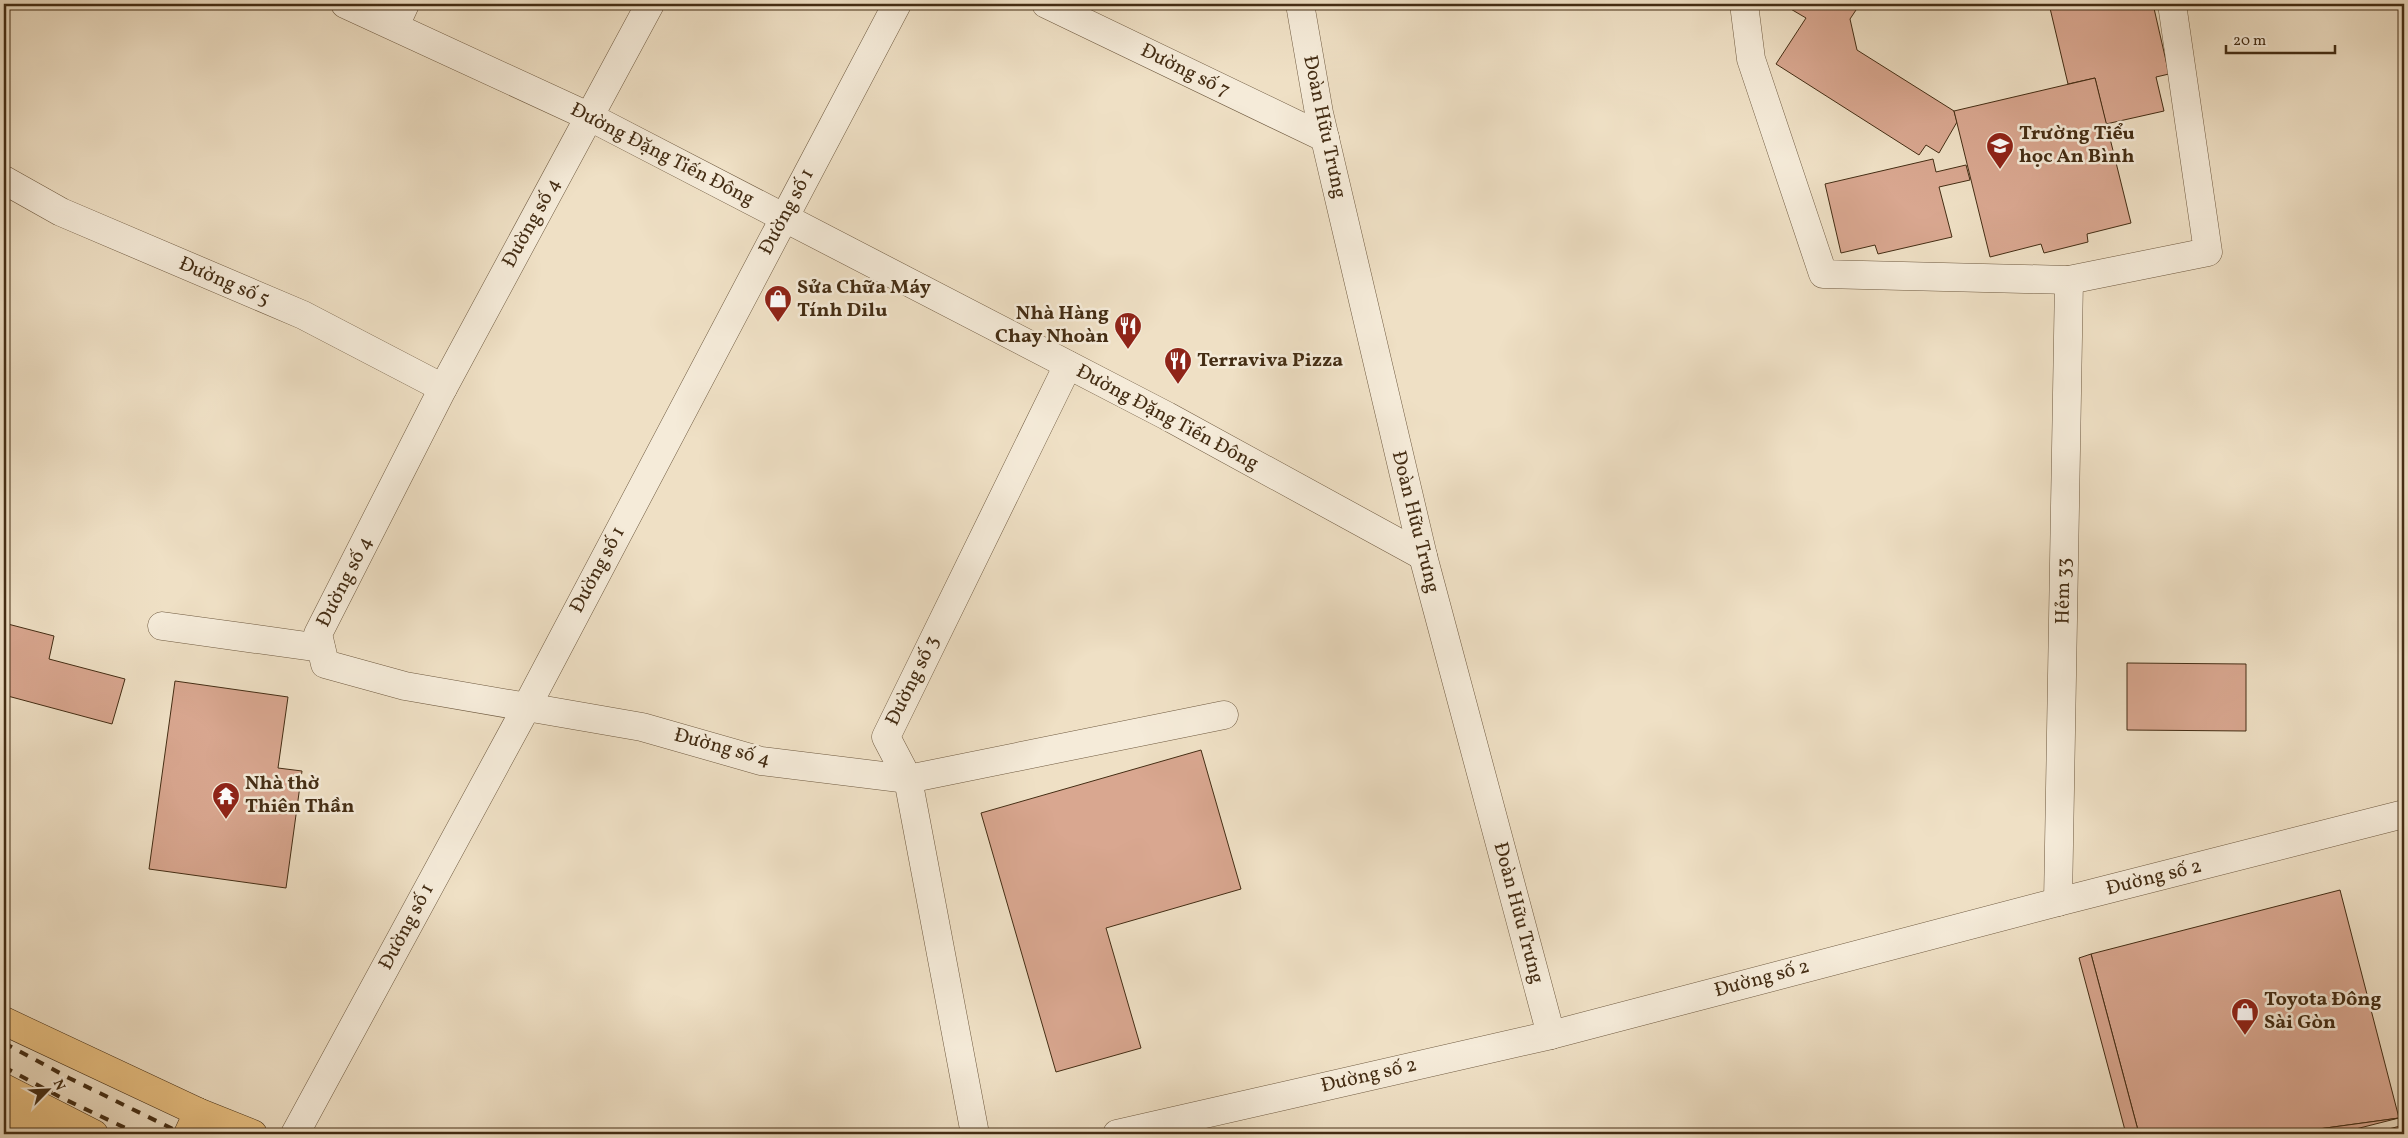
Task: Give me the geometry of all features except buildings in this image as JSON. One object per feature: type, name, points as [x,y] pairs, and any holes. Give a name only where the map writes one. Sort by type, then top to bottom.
[{"type":"main road","points":[[4,1021],[193,1123],[254,1134]]},
{"type":"main road","points":[[4,1088],[94,1134]]},
{"type":"main road","points":[[4,1110],[43,1134]]},
{"type":"street","name":"Đường Đặng Tiến Đông","points":[[345,4],[400,15],[783,218],[1167,416],[1423,556]]},
{"type":"street","name":"Đường số 4","points":[[650,4],[443,388],[318,634],[325,664],[405,686],[642,727],[761,761],[908,780],[1224,715]]},
{"type":"street","name":"Đường số 1","points":[[296,1134],[526,708],[897,4]]},
{"type":"street","name":"Đường số 7","points":[[1046,4],[1324,138]]},
{"type":"street","name":"Đoàn Hữu Trưng","points":[[1300,4],[1324,138],[1423,556],[1551,1035]]},
{"type":"street","points":[[1744,4],[1752,59],[1823,274],[2069,286],[2208,252],[2172,4]]},
{"type":"street","name":"Đường số 5","points":[[4,180],[62,212],[303,316],[443,388]]},
{"type":"street","name":"Hẻm 33","points":[[2058,902],[2069,286]]},
{"type":"street","name":"Đường số 3","points":[[975,1134],[908,780],[886,737],[1068,365]]},
{"type":"street","points":[[162,626],[321,648]]},
{"type":"street","name":"Đường số 2","points":[[1116,1134],[1551,1035],[2058,902],[2404,814]]},
{"type":"railway","points":[[4,1043],[69,1078],[183,1134]]},
{"type":"railway","points":[[4,1067],[60,1097],[138,1134]]},
{"type":"place","name":"Trường Tiểu học An Bình","points":[[2000,170]]},
{"type":"place","name":"Sửa Chữa Máy Tính Dilu","points":[[778,323]]},
{"type":"place","name":"Nhà Hàng Chay Nhoàn","points":[[1128,350]]},
{"type":"place","name":"Terraviva Pizza","points":[[1178,385]]},
{"type":"place","name":"Nhà thờ Thiên Thần","points":[[226,820]]},
{"type":"place","name":"Toyota Đông Sài Gòn","points":[[2245,1036]]}]
